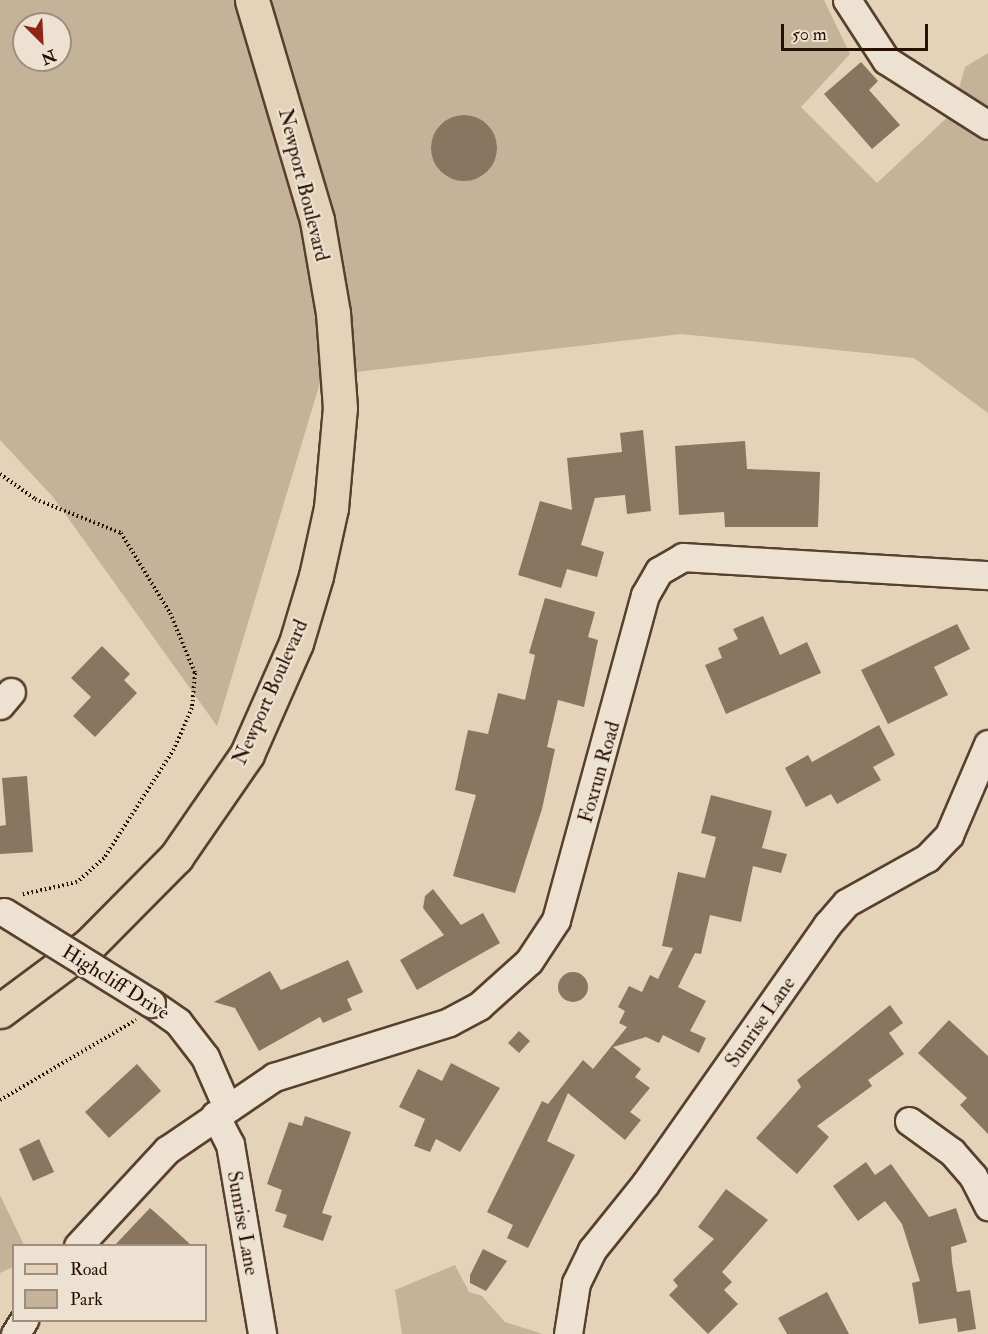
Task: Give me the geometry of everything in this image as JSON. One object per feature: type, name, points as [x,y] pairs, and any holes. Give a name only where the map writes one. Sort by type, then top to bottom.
[{"type":"main road","name":"Newport Boulevard","points":[[0,1011],[89,945],[176,857],[247,754],[296,643],[316,576],[331,508],[340,408],[333,313],[317,220],[252,0]]},
{"type":"street","points":[[847,0],[886,60],[988,125]]},
{"type":"street","name":"Foxrun Road","points":[[79,1244],[158,1158],[221,1111],[296,1068],[449,1022],[479,1006],[529,961],[556,920],[645,595],[659,572],[683,557],[988,575]]},
{"type":"street","name":"Sunrise Lane","points":[[568,1334],[576,1283],[592,1250],[645,1184],[827,925],[846,903],[927,858],[949,835],[988,744]]},
{"type":"street","name":"Highcliff Drive","points":[[5,907],[178,1022],[205,1057],[221,1111]]},
{"type":"street","name":"Sunrise Lane","points":[[221,1111],[230,1144],[262,1334]]},
{"type":"street","points":[[909,1121],[952,1152],[973,1176],[988,1206]]},
{"type":"path","points":[[0,474],[35,499],[121,533],[170,613],[195,673],[192,708],[174,749],[104,858],[77,882],[5,907]]},
{"type":"path","points":[[0,1100],[154,1005]]},
{"type":"green space","points":[[0,0],[824,0],[850,54],[801,107],[877,183],[952,113],[965,67],[988,53],[988,413],[914,358],[681,334],[322,376],[217,726],[53,497],[0,440]]},
{"type":"green space","points":[[0,1195],[24,1244],[12,1244],[12,1267],[0,1273]]},
{"type":"green space","points":[[455,1265],[469,1292],[482,1296],[505,1322],[543,1334],[402,1334],[395,1290]]},
{"type":"building","points":[[861,62],[878,81],[869,90],[900,125],[872,149],[824,94]]},
{"type":"building","points":[[457,115],[471,115],[483,120],[492,129],[497,148],[495,161],[488,172],[471,181],[457,181],[445,176],[436,167],[431,155],[431,141],[436,129],[445,120]]},
{"type":"building","points":[[643,430],[651,511],[627,514],[625,495],[595,498],[581,545],[604,552],[597,577],[567,569],[561,588],[518,575],[540,501],[572,510],[567,458],[622,452],[620,433]]},
{"type":"building","points":[[745,441],[747,469],[820,472],[818,527],[725,527],[724,512],[679,515],[675,446]]},
{"type":"building","points":[[545,598],[595,612],[588,637],[598,640],[584,707],[558,700],[547,747],[555,749],[542,809],[515,893],[453,876],[476,795],[455,790],[468,730],[488,734],[498,693],[525,700],[535,655],[529,653]]},
{"type":"building","points":[[763,616],[780,655],[807,642],[821,673],[726,714],[705,665],[722,658],[718,648],[738,639],[733,629]]},
{"type":"building","points":[[957,624],[970,649],[934,667],[948,695],[888,724],[861,670]]},
{"type":"building","points":[[102,646],[130,674],[124,680],[137,693],[95,737],[73,716],[91,697],[71,678]]},
{"type":"building","points":[[879,725],[895,755],[873,767],[881,780],[837,804],[831,794],[806,807],[785,768],[808,755],[812,762]]},
{"type":"building","points":[[27,776],[33,852],[0,854],[0,826],[6,825],[2,778]]},
{"type":"building","points":[[711,795],[772,811],[762,848],[787,854],[781,873],[753,866],[741,922],[710,915],[701,954],[695,953],[678,987],[706,1001],[690,1031],[706,1038],[699,1053],[663,1035],[659,1043],[646,1037],[613,1047],[641,1069],[635,1077],[650,1088],[630,1112],[641,1120],[625,1140],[568,1093],[547,1141],[575,1155],[528,1248],[507,1238],[513,1225],[487,1212],[542,1101],[548,1104],[583,1060],[593,1069],[627,1027],[619,1023],[625,1011],[618,1007],[629,986],[642,992],[650,975],[658,979],[673,948],[662,946],[678,872],[705,878],[716,837],[701,833]]},
{"type":"building","points":[[433,889],[461,925],[483,913],[500,943],[417,990],[400,960],[444,935],[423,908],[425,896]]},
{"type":"building","points":[[348,960],[363,992],[347,999],[352,1010],[323,1023],[320,1017],[259,1051],[235,1008],[214,1002],[270,971],[281,990]]},
{"type":"building","points":[[573,972],[584,976],[588,987],[584,998],[573,1002],[562,998],[558,987],[562,976]]},
{"type":"building","points":[[890,1005],[903,1023],[889,1033],[904,1054],[868,1080],[872,1086],[817,1126],[829,1137],[797,1174],[756,1138],[801,1087],[797,1080]]},
{"type":"building","points":[[949,1020],[988,1056],[988,1134],[960,1105],[967,1098],[918,1053]]},
{"type":"building","points":[[519,1031],[530,1041],[519,1053],[508,1043]]},
{"type":"building","points":[[451,1063],[500,1088],[460,1152],[436,1139],[430,1152],[414,1146],[425,1119],[399,1107],[418,1069],[442,1081]]},
{"type":"building","points":[[137,1064],[161,1091],[109,1138],[85,1112]]},
{"type":"building","points":[[305,1116],[351,1132],[322,1213],[332,1216],[323,1241],[283,1227],[287,1215],[275,1211],[282,1190],[267,1184],[289,1122],[302,1126]]},
{"type":"building","points":[[39,1139],[54,1172],[33,1181],[19,1149]]},
{"type":"building","points":[[866,1162],[875,1175],[891,1164],[929,1217],[956,1208],[967,1242],[951,1247],[952,1262],[957,1292],[970,1290],[976,1329],[958,1332],[956,1318],[919,1324],[912,1283],[920,1281],[902,1224],[885,1201],[858,1221],[833,1186]]},
{"type":"building","points":[[726,1189],[768,1220],[722,1272],[732,1282],[724,1290],[738,1304],[708,1334],[669,1295],[678,1286],[673,1280],[714,1239],[698,1227]]},
{"type":"building","points":[[150,1208],[190,1244],[116,1244]]},
{"type":"building","points":[[483,1249],[507,1261],[486,1291],[470,1283],[470,1275]]},
{"type":"building","points":[[827,1292],[849,1334],[787,1334],[778,1318]]}]
